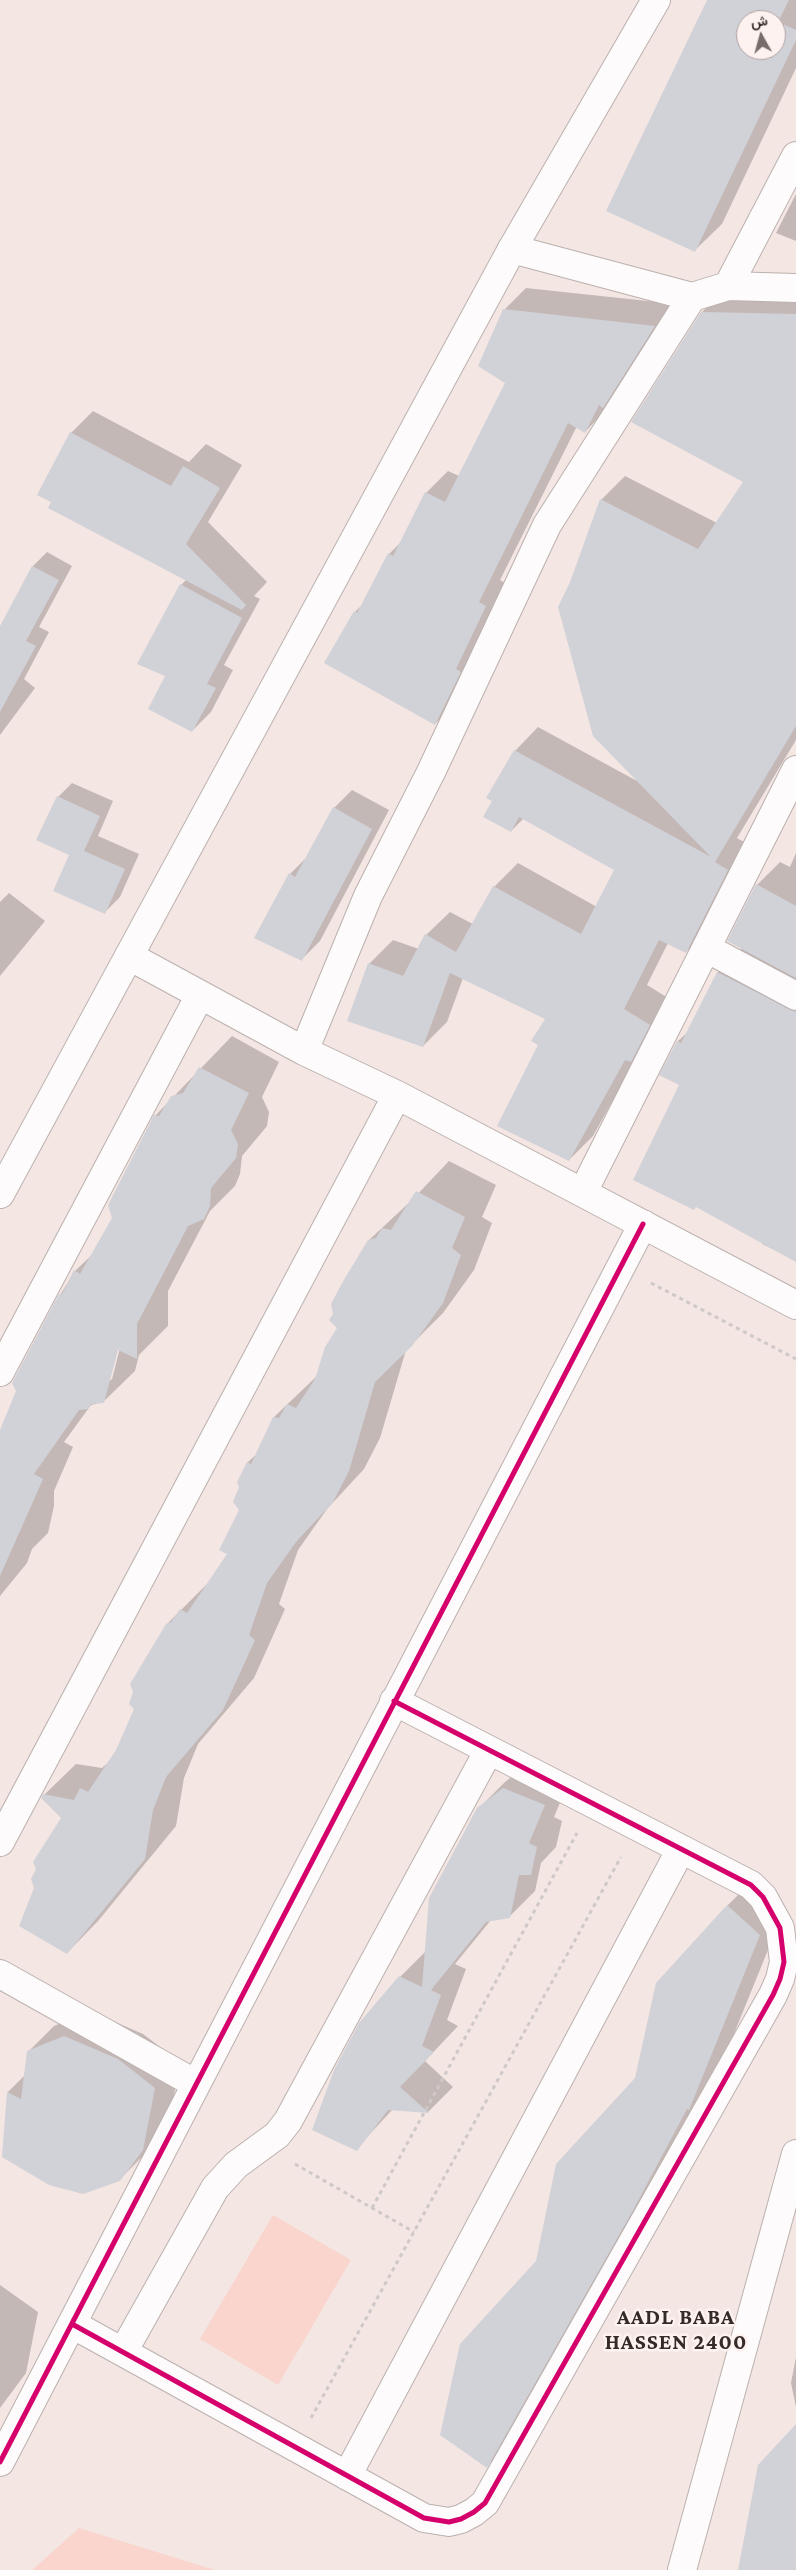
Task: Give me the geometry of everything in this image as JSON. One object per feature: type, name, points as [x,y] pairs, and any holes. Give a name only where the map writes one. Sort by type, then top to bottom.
[{"type":"street","points":[[0,1194],[512,249],[656,0]]},
{"type":"street","points":[[728,286],[796,156]]},
{"type":"street","points":[[512,249],[692,297],[728,286],[796,288]]},
{"type":"street","points":[[304,1051],[368,896],[431,772],[546,525],[692,297]]},
{"type":"street","points":[[583,1192],[796,770]]},
{"type":"street","points":[[706,948],[796,996]]},
{"type":"street","points":[[129,956],[304,1051],[397,1095],[796,1305]]},
{"type":"street","points":[[0,1372],[200,995]]},
{"type":"street","points":[[0,1842],[397,1095]]},
{"type":"street","points":[[0,2462],[643,1224]]},
{"type":"street","points":[[72,2324],[424,2518],[436,2522],[461,2519],[485,2502],[773,1995],[780,1979],[784,1962],[780,1928],[764,1897],[751,1885],[394,1701]]},
{"type":"street","points":[[123,2352],[216,2188],[236,2165],[264,2147],[288,2121],[489,1750]]},
{"type":"street","points":[[347,2476],[681,1849]]},
{"type":"street","points":[[0,1974],[196,2084]]},
{"type":"street","points":[[682,2570],[796,2154]]},
{"type":"path","points":[[620,1266],[796,1359]]},
{"type":"path","points":[[372,2208],[593,1804]]},
{"type":"path","points":[[295,2447],[638,1827]]},
{"type":"path","points":[[264,2147],[414,2232]]},
{"type":"shaded area","points":[[273,2215],[351,2260],[278,2385],[200,2339]]},
{"type":"shaded area","points":[[79,2528],[215,2570],[32,2570]]},
{"type":"building","points":[[707,0],[789,0],[784,10],[736,10],[736,60],[786,60],[786,26],[796,30],[796,40],[695,252],[606,211]]},
{"type":"building","points":[[503,309],[655,326],[603,408],[599,405],[585,433],[568,423],[479,602],[486,606],[456,669],[461,672],[435,725],[324,663],[354,611],[357,613],[388,553],[393,556],[425,492],[445,502],[505,383],[478,366]]},
{"type":"building","points":[[701,312],[796,314],[796,726],[715,862],[728,870],[686,953],[659,940],[624,1009],[650,1025],[631,1062],[625,1060],[569,1161],[497,1126],[538,1045],[531,1041],[545,1019],[450,973],[423,1047],[347,1021],[368,963],[403,976],[425,934],[456,952],[493,886],[581,934],[614,870],[519,817],[511,832],[483,817],[492,801],[486,798],[514,750],[711,857],[593,736],[558,607],[570,582],[600,499],[698,549],[743,482],[631,422]]},
{"type":"building","points":[[70,432],[171,486],[183,466],[220,488],[186,544],[246,605],[242,610],[48,508],[51,502],[37,495]]},
{"type":"building","points":[[32,566],[59,580],[26,641],[36,646],[0,712],[0,626]]},
{"type":"building","points":[[180,584],[242,618],[207,684],[216,688],[192,732],[148,709],[165,676],[137,664]]},
{"type":"building","points":[[57,796],[100,816],[84,851],[125,869],[105,914],[53,891],[69,855],[36,840]]},
{"type":"building","points":[[333,807],[372,829],[302,961],[254,938],[289,873],[295,877]]},
{"type":"building","points":[[756,884],[796,906],[796,978],[727,941]]},
{"type":"building","points":[[717,972],[796,1012],[796,1262],[696,1207],[694,1210],[633,1180],[679,1085],[659,1075],[677,1041],[681,1043]]},
{"type":"building","points":[[199,1067],[249,1093],[231,1130],[238,1144],[236,1158],[211,1188],[210,1206],[204,1219],[188,1226],[137,1324],[137,1359],[118,1350],[104,1403],[91,1404],[88,1409],[79,1410],[34,1474],[43,1479],[0,1576],[0,1430],[16,1391],[12,1383],[59,1294],[62,1294],[74,1270],[80,1274],[112,1218],[108,1205],[154,1115],[159,1116],[171,1096],[183,1093]]},
{"type":"building","points":[[416,1191],[465,1217],[452,1248],[461,1255],[443,1303],[412,1346],[375,1382],[349,1471],[333,1502],[296,1542],[267,1583],[249,1635],[255,1640],[223,1710],[166,1777],[153,1810],[145,1859],[67,1954],[19,1926],[34,1888],[31,1879],[36,1869],[33,1862],[61,1818],[41,1798],[43,1794],[74,1800],[80,1788],[88,1792],[116,1750],[134,1709],[129,1704],[133,1692],[130,1684],[166,1624],[171,1622],[180,1609],[187,1613],[227,1554],[219,1550],[239,1510],[233,1502],[239,1487],[237,1482],[247,1462],[251,1464],[273,1417],[279,1418],[287,1404],[296,1408],[315,1379],[325,1347],[337,1328],[329,1320],[333,1314],[331,1304],[342,1283],[368,1240],[376,1238],[382,1228],[391,1230]]},
{"type":"building","points":[[503,1788],[545,1805],[529,1843],[537,1847],[531,1875],[519,1875],[510,1918],[486,1922],[431,1990],[441,1995],[422,2046],[434,2052],[400,2087],[429,2113],[388,2110],[357,2151],[312,2130],[334,2070],[359,2023],[399,1976],[422,1987],[429,1898],[477,1808]]},
{"type":"building","points":[[727,1905],[760,1935],[689,2110],[687,2109],[631,2214],[487,2468],[440,2435],[460,2344],[536,2261],[556,2164],[635,2078],[656,1983]]},
{"type":"building","points":[[64,2036],[118,2059],[155,2088],[143,2150],[120,2181],[83,2194],[49,2185],[2,2157],[7,2092],[21,2099],[27,2051]]},
{"type":"building","points":[[796,2424],[796,2570],[738,2570],[758,2465]]},
{"type":"cycle path","points":[[0,2462],[643,1224]]},
{"type":"cycle path","points":[[72,2324],[424,2518],[449,2522],[461,2519],[485,2503],[773,1995],[780,1979],[784,1962],[780,1928],[763,1897],[751,1885],[394,1701]]},
{"type":"district","name":"AADL BABA HASSEN 2400","points":[[676,2330]]}]
